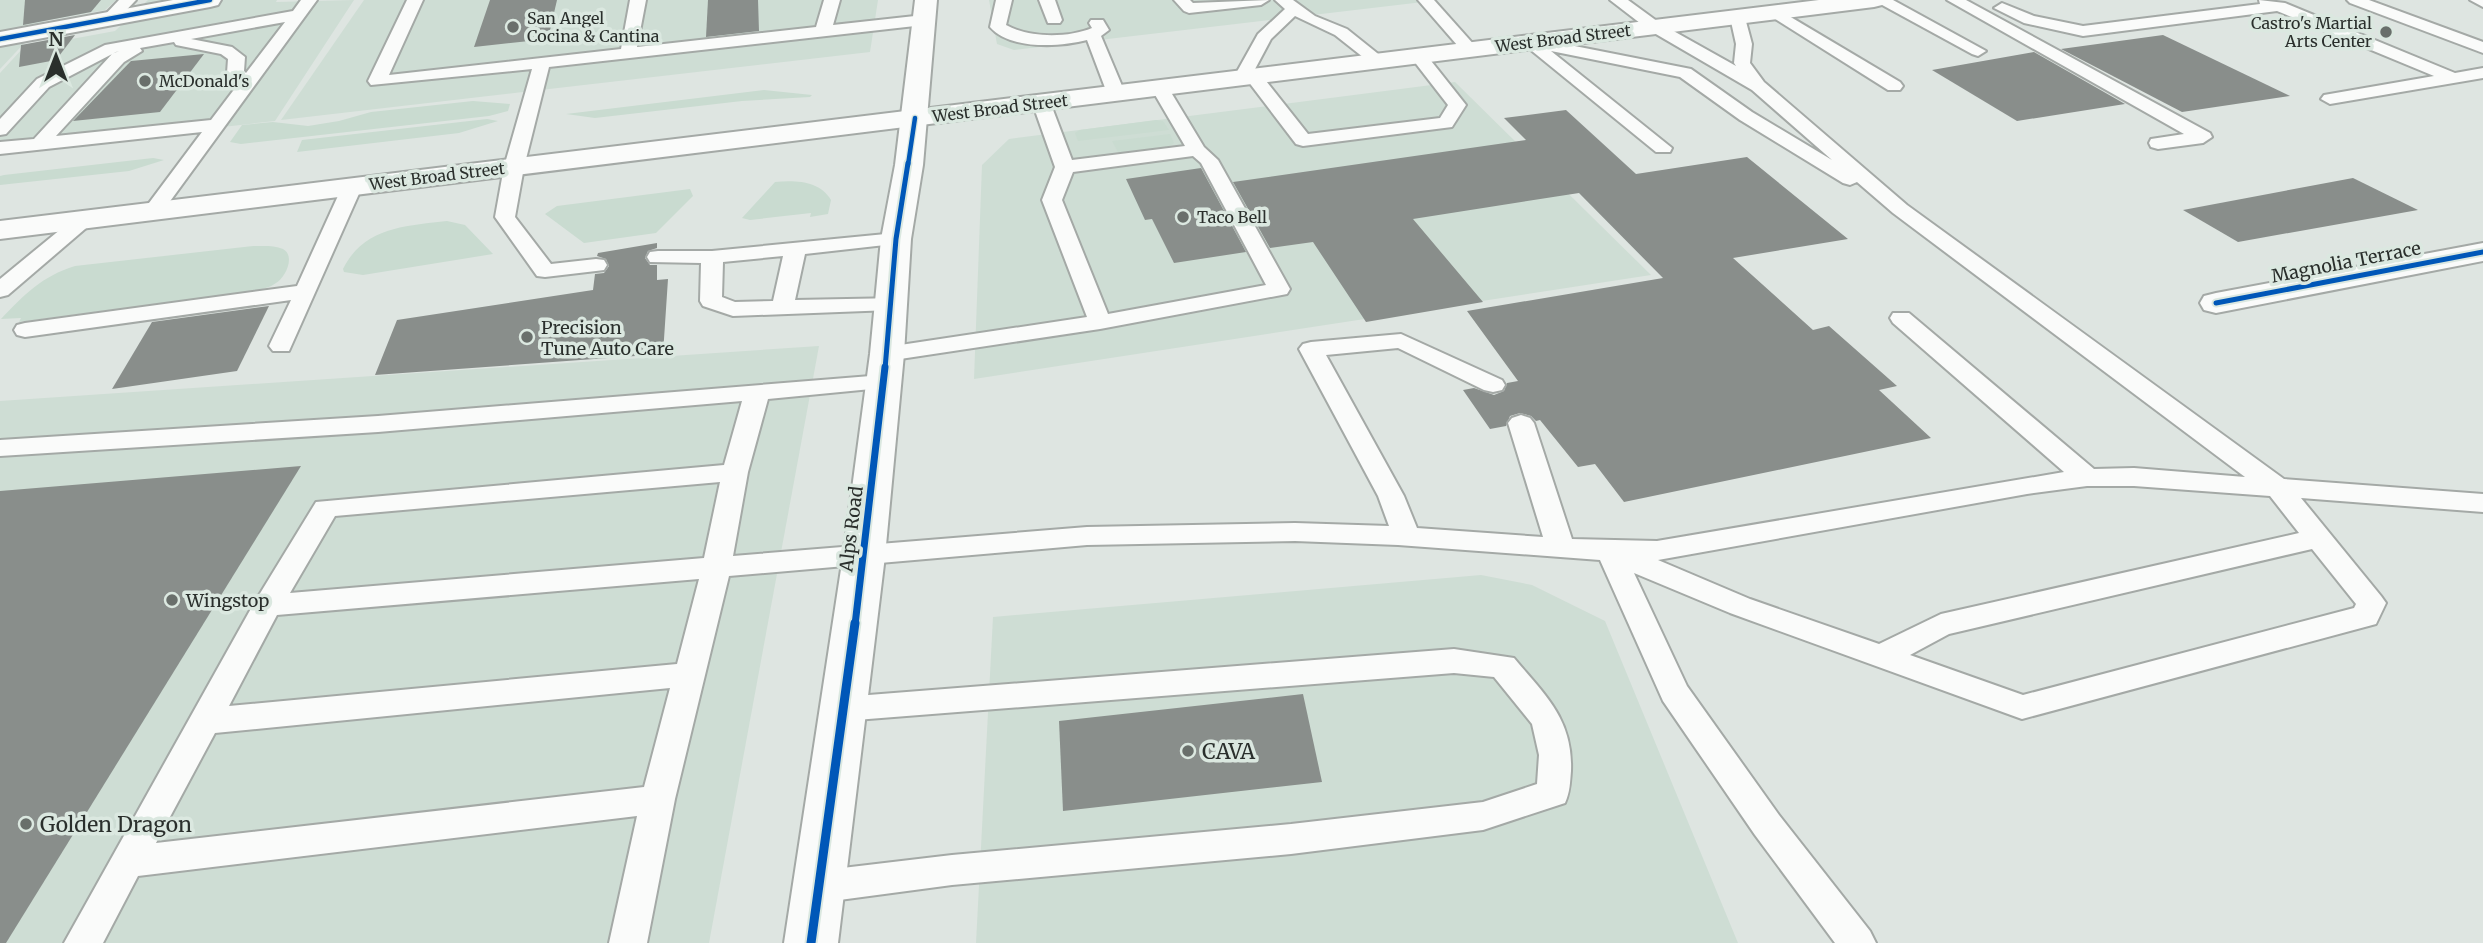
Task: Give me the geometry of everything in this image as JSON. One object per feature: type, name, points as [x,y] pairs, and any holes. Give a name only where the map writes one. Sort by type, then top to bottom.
[{"type":"main road","points":[[0,39],[210,0]]},
{"type":"main road","name":"West Broad Street","points":[[0,230],[1529,42],[1658,42],[1738,17],[1874,0]]},
{"type":"main road","name":"Alps Road","points":[[811,943],[864,556],[896,239],[915,118],[925,10]]},
{"type":"main road","name":"Magnolia Terrace","points":[[2216,303],[2483,252]]},
{"type":"lane","points":[[109,19],[128,0]]},
{"type":"lane","points":[[153,211],[309,0]]},
{"type":"lane","points":[[415,0],[377,81],[823,31],[925,10]]},
{"type":"lane","points":[[628,53],[638,0]]},
{"type":"lane","points":[[823,31],[832,0]]},
{"type":"lane","points":[[1004,0],[998,27],[1007,35],[1044,39],[1059,28],[1094,20],[1116,93]]},
{"type":"lane","points":[[1046,0],[1059,28]]},
{"type":"lane","points":[[1182,0],[1189,8],[1261,0]]},
{"type":"lane","points":[[1426,0],[1470,50]]},
{"type":"lane","points":[[1618,0],[1685,73],[1809,155],[1900,209]]},
{"type":"lane","points":[[1881,0],[1978,51]]},
{"type":"lane","points":[[1955,0],[2203,137],[2158,143]]},
{"type":"lane","points":[[1984,0],[2030,20],[2083,31],[2272,3],[2453,78]]},
{"type":"lane","points":[[2355,0],[2483,48]]},
{"type":"lane","points":[[2478,0],[2483,2]]},
{"type":"lane","points":[[1379,61],[1340,33],[1289,5],[1264,37],[1248,77],[1303,140],[1446,123],[1457,105],[1418,56]]},
{"type":"lane","points":[[1774,12],[1895,86]]},
{"type":"lane","points":[[0,130],[43,83],[111,48],[298,15]]},
{"type":"lane","points":[[1610,551],[1740,606],[2022,707],[2367,616],[2371,603],[2278,488],[1900,209],[1758,86],[1742,63],[1744,44],[1738,17]]},
{"type":"lane","points":[[39,144],[118,58],[138,49],[185,41],[226,50],[237,57],[235,73],[248,82]]},
{"type":"lane","points":[[1529,42],[1685,73]]},
{"type":"lane","points":[[1529,42],[1664,148]]},
{"type":"lane","points":[[1658,42],[1758,86]]},
{"type":"lane","points":[[542,62],[514,167],[505,216],[545,271],[596,265]]},
{"type":"lane","points":[[2330,99],[2483,73]]},
{"type":"lane","points":[[0,448],[378,424],[757,393],[1101,322],[1279,289],[1209,160],[1197,150],[1160,88]]},
{"type":"lane","points":[[1041,103],[1065,167],[1052,200],[1101,322]]},
{"type":"lane","points":[[0,148],[217,125]]},
{"type":"lane","points":[[1065,167],[1197,150]]},
{"type":"lane","points":[[281,346],[352,187]]},
{"type":"lane","points":[[0,290],[85,219]]},
{"type":"lane","points":[[658,257],[712,257],[896,239]]},
{"type":"lane","points":[[782,309],[796,247]]},
{"type":"lane","points":[[712,257],[710,301],[733,309],[891,303]]},
{"type":"lane","points":[[25,330],[306,291]]},
{"type":"lane","points":[[1901,318],[2088,478]]},
{"type":"lane","points":[[1406,536],[1391,496],[1311,349],[1401,341],[1493,385]]},
{"type":"lane","points":[[628,943],[658,799],[716,569],[735,472],[757,393]]},
{"type":"lane","points":[[1521,423],[1561,548]]},
{"type":"lane","points":[[83,943],[268,605],[326,508],[735,472]]},
{"type":"lane","points":[[268,605],[1087,536],[1295,533],[1406,536],[1610,551],[1657,551],[2027,485],[2088,478],[2134,477],[2483,503]]},
{"type":"lane","points":[[1881,657],[1941,625],[2318,538]]},
{"type":"lane","points":[[1610,551],[1674,692],[1767,825],[1857,943]]},
{"type":"lane","points":[[817,887],[952,870],[1292,839],[1482,816],[1553,793],[1555,755],[1547,720],[1503,666],[1454,662],[843,709]]},
{"type":"lane","points":[[206,721],[688,675]]},
{"type":"lane","points":[[126,862],[658,799]]},
{"type":"shaded area","points":[[0,0],[116,0],[105,10],[45,21],[0,69]]},
{"type":"shaded area","points":[[148,0],[354,0],[275,121],[0,152],[0,73],[23,48],[115,31]]},
{"type":"shaded area","points":[[364,0],[878,0],[870,52],[281,120]]},
{"type":"shaded area","points":[[989,0],[1440,0],[1014,50],[997,44]]},
{"type":"shaded area","points":[[1455,82],[1651,275],[974,379],[982,165],[1009,139]]},
{"type":"shaded area","points":[[819,346],[709,943],[0,943],[0,401]]},
{"type":"shaded area","points":[[1481,575],[1532,585],[1605,621],[1738,943],[976,943],[993,617]]},
{"type":"green space","points":[[764,90],[812,95],[595,118],[566,114]]},
{"type":"green space","points":[[473,101],[510,104],[508,111],[489,116],[241,144],[230,142],[242,125],[273,122],[308,126],[371,112]]},
{"type":"green space","points":[[487,119],[498,121],[459,133],[297,152],[302,140]]},
{"type":"green space","points":[[1163,121],[1169,130],[1078,141],[1075,133],[1080,130]]},
{"type":"green space","points":[[1170,134],[1174,143],[1168,147],[1119,154],[1112,141]]},
{"type":"green space","points":[[153,158],[164,160],[129,171],[0,185],[0,176],[4,175]]},
{"type":"green space","points":[[775,182],[807,183],[821,189],[831,200],[828,214],[810,217],[811,213],[750,220],[742,218]]},
{"type":"green space","points":[[690,189],[693,196],[656,233],[584,243],[545,214],[557,206]]},
{"type":"green space","points":[[447,221],[465,225],[493,254],[363,275],[344,272],[343,269],[352,255],[362,244],[374,237],[401,227]]},
{"type":"green space","points":[[253,246],[280,248],[287,252],[289,262],[286,272],[272,286],[259,290],[19,322],[21,318],[1,319],[43,281],[75,266]]},
{"type":"building","points":[[25,0],[101,0],[91,12],[23,25]]},
{"type":"building","name":"San Angel Cocina & Cantina","points":[[490,0],[557,0],[548,39],[474,47]]},
{"type":"building","points":[[708,0],[758,0],[759,31],[706,37]]},
{"type":"building","points":[[75,35],[56,60],[19,67],[21,45]]},
{"type":"building","points":[[2163,35],[2290,96],[2182,112],[2061,49]]},
{"type":"building","points":[[2034,52],[2125,104],[2017,121],[1932,70]]},
{"type":"building","name":"McDonald's","points":[[204,54],[160,112],[73,121],[131,61]]},
{"type":"building","points":[[1566,110],[1636,174],[1747,157],[1848,239],[1733,258],[1813,330],[1829,326],[1897,386],[1879,390],[1931,438],[1624,502],[1595,464],[1578,467],[1540,420],[1536,421],[1531,416],[1520,413],[1510,416],[1506,426],[1490,429],[1463,390],[1474,388],[1494,395],[1504,391],[1507,383],[1518,381],[1467,311],[1663,278],[1579,193],[1413,219],[1483,302],[1366,322],[1313,242],[1270,248],[1233,182],[1526,140],[1504,118]]},
{"type":"building","name":"Taco Bell","points":[[1201,168],[1246,252],[1174,263],[1152,219],[1145,220],[1126,179]]},
{"type":"building","points":[[2353,178],[2418,210],[2238,242],[2183,210]]},
{"type":"building","name":"Precision Tune Auto Care","points":[[657,243],[657,248],[648,251],[645,258],[650,265],[657,265],[657,280],[668,279],[663,354],[375,375],[397,320],[593,290],[595,274],[604,273],[609,266],[606,259],[597,256],[598,253]]},
{"type":"building","points":[[269,306],[237,371],[112,389],[152,322]]},
{"type":"building","points":[[301,466],[6,943],[0,943],[0,491]]},
{"type":"building","name":"CAVA","points":[[1303,694],[1322,782],[1063,811],[1059,721]]},
{"type":"cycle path","points":[[0,39],[210,0]]},
{"type":"cycle path","points":[[811,943],[864,556],[887,354],[896,239],[915,118]]},
{"type":"cycle path","points":[[2216,303],[2483,252]]},
{"type":"place","name":"San Angel Cocina & Cantina","points":[[513,27]]},
{"type":"place","name":"Castro's Martial Arts Center","points":[[2386,32]]},
{"type":"place","name":"McDonald's","points":[[145,81]]},
{"type":"place","name":"Taco Bell","points":[[1183,217]]},
{"type":"place","name":"Precision Tune Auto Care","points":[[527,337]]},
{"type":"place","name":"Wingstop","points":[[172,600]]},
{"type":"place","name":"CAVA","points":[[1188,751]]},
{"type":"place","name":"Golden Dragon","points":[[26,824]]}]
